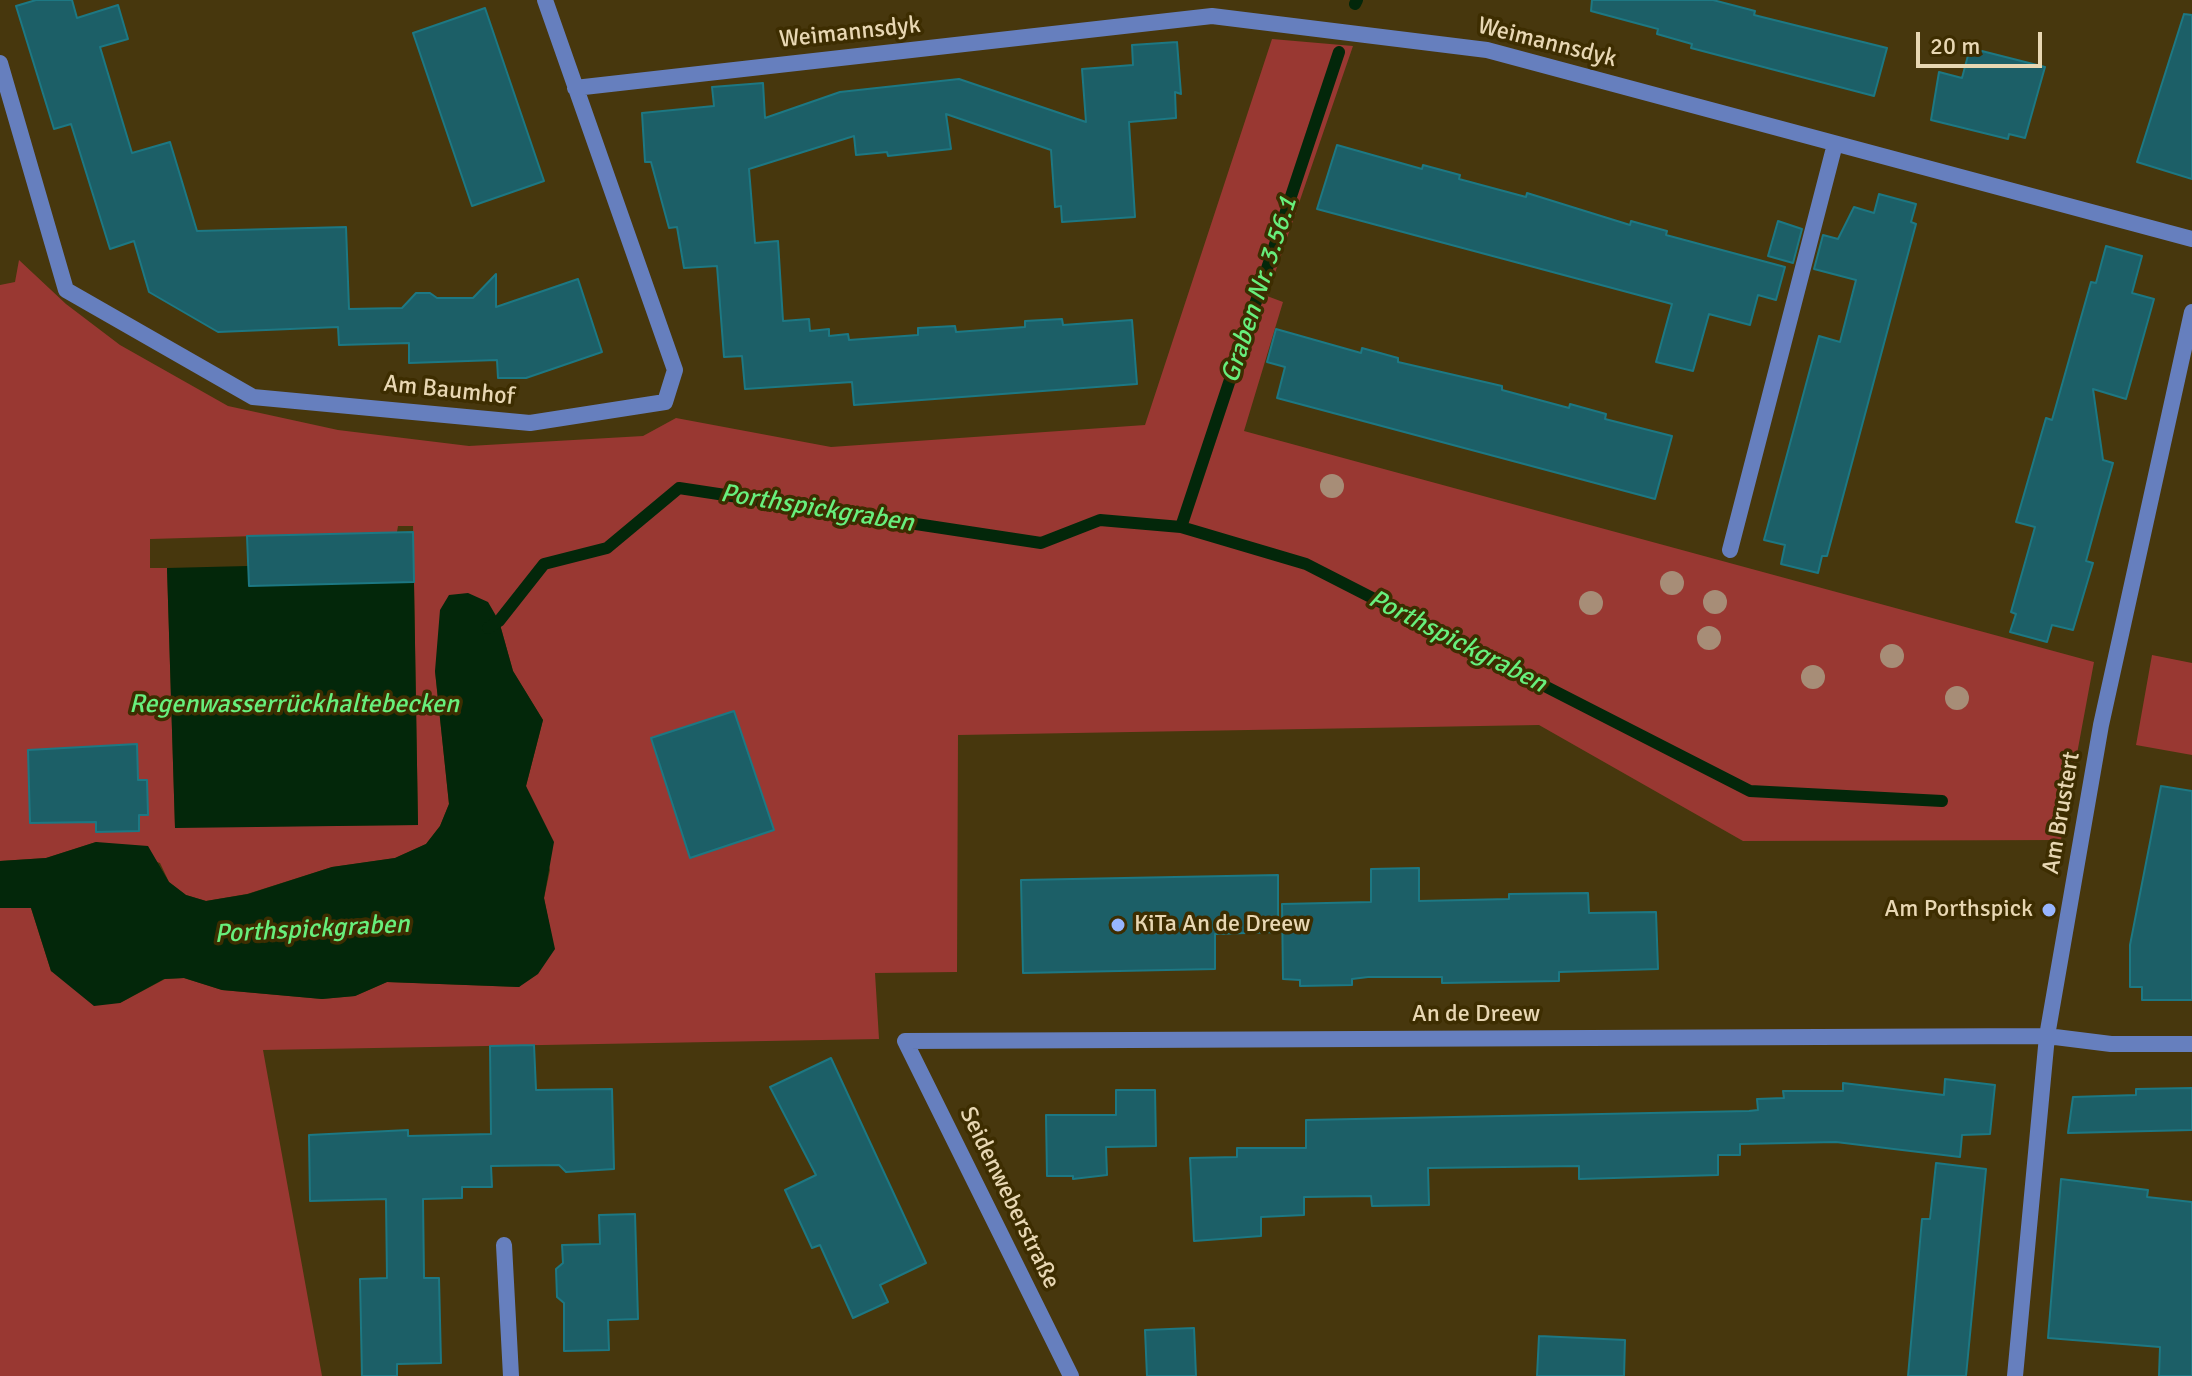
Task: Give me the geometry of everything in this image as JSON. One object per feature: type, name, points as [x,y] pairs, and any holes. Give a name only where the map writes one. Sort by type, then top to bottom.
[{"type":"street","name":"Am Baumhof","points":[[0,63],[66,290],[253,397],[530,423],[665,402],[675,370],[545,0]]},
{"type":"street","name":"Weimannsdyk","points":[[575,88],[1212,16],[1487,50],[2192,239]]},
{"type":"street","points":[[1730,550],[1835,144]]},
{"type":"street","name":"Am Brustert","points":[[2015,1376],[2047,1036],[2101,725],[2192,312]]},
{"type":"street","points":[[2047,1036],[2111,1044],[2192,1044]]},
{"type":"street","name":"An de Dreew","points":[[905,1041],[2047,1036]]},
{"type":"street","name":"Seidenweberstraße","points":[[905,1041],[1071,1376]]},
{"type":"street","points":[[504,1245],[511,1376]]},
{"type":"shaded area","points":[[1272,39],[1353,46],[1267,296],[1283,302],[1244,431],[2094,662],[2061,840],[1743,841],[1539,725],[958,735],[957,972],[875,973],[879,1039],[263,1050],[322,1376],[0,1376],[0,908],[31,908],[51,971],[120,1003],[165,979],[184,978],[222,990],[322,999],[355,996],[387,982],[519,987],[554,949],[544,898],[550,870],[526,786],[543,720],[513,671],[499,621],[435,671],[449,804],[440,826],[426,844],[395,858],[332,867],[247,894],[206,901],[186,895],[169,882],[160,863],[96,842],[46,858],[0,861],[0,285],[15,282],[19,260],[66,304],[120,345],[228,406],[338,430],[469,446],[643,436],[676,418],[831,447],[1145,425]],"holes":[[[398,526],[413,526],[418,825],[175,827],[167,568],[150,568],[150,539],[397,532]]]},
{"type":"shaded area","points":[[2152,655],[2192,663],[2192,755],[2136,745]]},
{"type":"water","name":"Regenwasserrückhaltebecken","points":[[248,566],[249,586],[414,582],[418,825],[175,828],[167,568]]},
{"type":"water","points":[[468,593],[488,602],[499,621],[513,671],[543,720],[526,786],[554,842],[544,898],[555,949],[538,974],[519,987],[387,982],[355,996],[322,999],[222,990],[184,978],[164,979],[120,1003],[94,1006],[51,971],[31,908],[0,908],[0,861],[46,858],[96,842],[148,846],[169,882],[186,895],[206,901],[248,894],[332,867],[395,858],[426,844],[440,826],[449,804],[435,671],[440,610],[449,595]]},
{"type":"building","points":[[36,0],[72,0],[77,18],[118,5],[128,39],[100,47],[132,153],[170,142],[197,231],[346,227],[349,309],[402,308],[416,293],[430,293],[437,298],[473,298],[496,274],[496,307],[578,279],[602,352],[526,378],[498,378],[497,360],[409,363],[409,343],[339,345],[338,327],[218,332],[149,292],[134,241],[110,249],[71,124],[54,129],[16,6]]},
{"type":"building","points":[[1592,0],[1713,0],[1755,11],[1754,15],[1887,48],[1874,96],[1691,48],[1692,44],[1657,34],[1658,29],[1591,11]]},
{"type":"building","points":[[485,8],[544,181],[472,206],[413,33]]},
{"type":"building","points":[[2184,14],[2192,15],[2192,179],[2137,162]]},
{"type":"building","points":[[1177,42],[1181,94],[1175,92],[1176,118],[1129,122],[1135,217],[1062,222],[1061,206],[1055,207],[1051,150],[946,114],[951,149],[888,156],[887,152],[856,155],[854,136],[749,169],[755,243],[778,241],[783,321],[809,319],[810,331],[829,329],[829,336],[848,334],[849,340],[918,335],[918,328],[955,326],[956,332],[1025,327],[1025,321],[1062,319],[1063,325],[1132,320],[1137,384],[854,405],[852,382],[745,389],[742,356],[724,357],[717,266],[684,268],[677,227],[669,228],[651,162],[645,162],[642,113],[714,106],[712,87],[763,83],[765,118],[840,92],[959,79],[1086,122],[1082,69],[1133,65],[1132,45]]},
{"type":"building","points":[[1970,48],[2045,67],[2025,138],[2009,134],[2008,139],[1931,120],[1939,72],[1962,78]]},
{"type":"building","points":[[1337,145],[1422,169],[1423,165],[1460,175],[1459,179],[1526,197],[1527,193],[1630,225],[1631,221],[1667,231],[1666,235],[1785,267],[1776,300],[1758,295],[1750,325],[1709,314],[1693,371],[1656,362],[1672,304],[1317,209]]},
{"type":"building","points":[[1879,194],[1916,204],[1911,222],[1916,224],[1827,556],[1822,556],[1818,573],[1781,564],[1785,545],[1764,540],[1819,336],[1840,342],[1856,280],[1814,269],[1823,235],[1838,239],[1854,207],[1874,213]]},
{"type":"building","points":[[1778,221],[1802,229],[1793,263],[1768,256]]},
{"type":"building","points":[[2106,246],[2142,256],[2132,293],[2154,299],[2126,399],[2093,389],[2103,460],[2113,463],[2086,561],[2093,563],[2073,630],[2052,625],[2047,642],[2010,632],[2016,614],[2011,612],[2035,527],[2016,522],[2046,418],[2052,420],[2091,282],[2096,283]]},
{"type":"building","points":[[1276,329],[1361,353],[1362,348],[1398,358],[1398,362],[1502,386],[1502,390],[1569,408],[1570,404],[1606,414],[1605,419],[1672,436],[1655,499],[1277,398],[1285,367],[1267,362]]},
{"type":"building","points":[[413,532],[414,582],[249,586],[247,536]]},
{"type":"building","points":[[734,711],[774,830],[690,858],[651,738]]},
{"type":"building","points":[[137,744],[138,780],[147,780],[148,815],[139,815],[139,831],[96,832],[96,822],[30,823],[28,750]]},
{"type":"building","points":[[2161,786],[2192,791],[2192,1000],[2142,1000],[2142,987],[2130,987],[2130,945]]},
{"type":"building","points":[[1419,868],[1419,901],[1509,899],[1509,894],[1588,893],[1589,913],[1656,912],[1658,969],[1559,972],[1559,981],[1442,983],[1442,977],[1368,977],[1352,979],[1352,985],[1300,986],[1300,980],[1283,979],[1282,904],[1371,902],[1371,869]]},
{"type":"building","name":"KiTa An de Dreew","points":[[1278,875],[1278,932],[1215,934],[1215,969],[1023,973],[1021,880]]},
{"type":"building","points":[[534,1045],[536,1090],[612,1089],[614,1169],[566,1172],[559,1165],[491,1166],[492,1187],[462,1187],[462,1198],[423,1199],[424,1278],[439,1278],[441,1363],[397,1364],[397,1376],[362,1376],[360,1279],[387,1278],[386,1199],[310,1201],[309,1135],[408,1130],[408,1136],[491,1134],[490,1046]]},
{"type":"building","points":[[831,1058],[926,1263],[880,1285],[888,1302],[853,1318],[820,1245],[812,1248],[785,1190],[816,1175],[770,1087]]},
{"type":"building","points":[[1945,1079],[1995,1085],[1990,1134],[1962,1135],[1960,1157],[1836,1142],[1740,1144],[1740,1155],[1718,1155],[1718,1175],[1579,1179],[1579,1166],[1428,1168],[1429,1205],[1372,1206],[1371,1196],[1304,1197],[1304,1215],[1261,1217],[1261,1236],[1194,1241],[1190,1158],[1237,1157],[1237,1148],[1306,1148],[1306,1120],[1749,1111],[1758,1110],[1757,1099],[1784,1098],[1783,1091],[1843,1091],[1843,1083],[1944,1095]]},
{"type":"building","points":[[2192,1088],[2192,1130],[2068,1133],[2073,1097],[2136,1095],[2136,1089]]},
{"type":"building","points":[[1116,1090],[1155,1090],[1156,1146],[1106,1147],[1107,1175],[1073,1179],[1073,1176],[1047,1176],[1046,1115],[1116,1115]]},
{"type":"building","points":[[1936,1163],[1986,1169],[1966,1376],[1908,1376],[1922,1219],[1930,1219]]},
{"type":"building","points":[[2061,1179],[2148,1190],[2147,1197],[2192,1202],[2192,1376],[2159,1376],[2160,1347],[2048,1338]]},
{"type":"building","points":[[635,1214],[638,1319],[608,1320],[609,1350],[564,1351],[564,1303],[557,1297],[556,1269],[563,1263],[562,1245],[600,1244],[599,1215]]},
{"type":"building","points":[[1194,1328],[1196,1376],[1147,1376],[1145,1330]]},
{"type":"building","points":[[1539,1336],[1625,1340],[1624,1376],[1537,1376]]},
{"type":"waterway","name":"Graben Nr. 3.56.1","points":[[1355,4],[1357,0]]},
{"type":"waterway","name":"Graben Nr. 3.56.1","points":[[1181,527],[1339,52]]},
{"type":"waterway","name":"Porthspickgraben","points":[[488,628],[499,621],[544,564],[607,548],[679,488],[1041,543],[1100,520],[1181,527],[1306,564],[1750,791],[1942,801]]},
{"type":"place","name":"Am Porthspick","points":[[2049,910]]},
{"type":"place","name":"KiTa An de Dreew","points":[[1118,925]]}]
